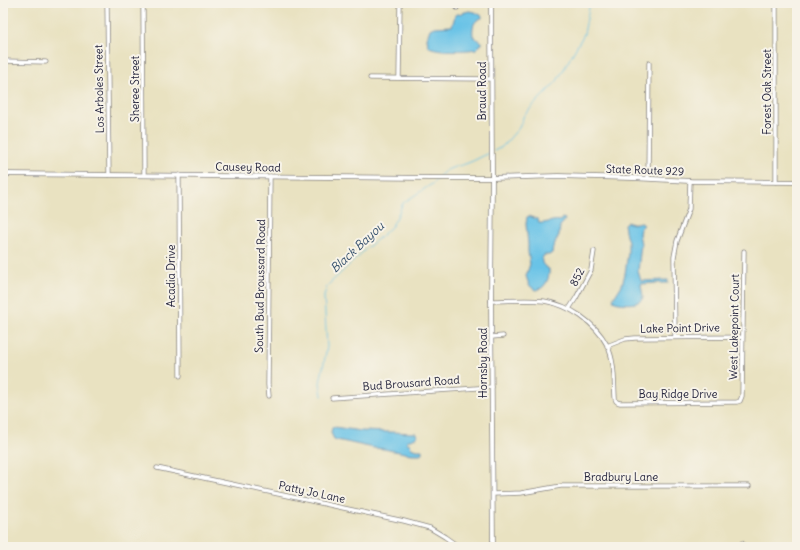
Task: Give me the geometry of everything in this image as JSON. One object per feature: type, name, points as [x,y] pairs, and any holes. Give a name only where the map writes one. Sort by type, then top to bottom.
[{"type":"street","name":"Los Arboles Street","points":[[107,3],[109,175]]},
{"type":"street","name":"Sheree Street","points":[[143,3],[144,175]]},
{"type":"street","points":[[399,78],[400,3]]},
{"type":"street","name":"Braud Road","points":[[491,3],[492,178]]},
{"type":"street","name":"Forest Oak Street","points":[[776,3],[776,182]]},
{"type":"street","points":[[3,61],[46,62]]},
{"type":"street","points":[[648,178],[649,63]]},
{"type":"street","points":[[370,78],[491,79]]},
{"type":"street","name":"Causey Road","points":[[3,174],[492,178]]},
{"type":"street","name":"Acadia Drive","points":[[179,175],[180,376]]},
{"type":"street","name":"South Bud Broussard Road","points":[[269,396],[270,176]]},
{"type":"street","name":"State Route 929","points":[[492,178],[558,176],[648,178],[690,181],[797,182]]},
{"type":"street","name":"Hornsby Road","points":[[492,178],[491,301],[493,547]]},
{"type":"street","points":[[675,337],[674,257],[677,241],[689,210],[690,181]]},
{"type":"street","name":"852","points":[[569,309],[591,270],[594,251]]},
{"type":"street","name":"West Lakepoint Court","points":[[739,402],[742,396],[744,251]]},
{"type":"street","points":[[491,301],[542,301],[569,309],[592,326],[607,346]]},
{"type":"street","points":[[492,336],[503,336]]},
{"type":"street","name":"Lake Point Drive","points":[[607,346],[618,341],[635,338],[742,337]]},
{"type":"street","name":"Bay Ridge Drive","points":[[607,346],[612,362],[615,399],[620,404],[739,402]]},
{"type":"street","name":"Bud Brousard Road","points":[[332,398],[492,387]]},
{"type":"street","name":"Patty Jo Lane","points":[[157,468],[430,528],[459,547]]},
{"type":"street","name":"Bradbury Lane","points":[[493,494],[521,493],[561,486],[749,486]]},
{"type":"water","points":[[469,11],[475,12],[482,16],[482,18],[475,22],[473,36],[482,42],[482,44],[476,49],[459,51],[437,49],[428,46],[427,38],[430,29],[434,27],[452,26],[456,15]]},
{"type":"water","points":[[529,216],[537,219],[539,223],[560,221],[562,218],[565,219],[560,226],[559,235],[553,247],[552,253],[549,255],[544,255],[542,260],[543,265],[549,269],[548,280],[542,288],[535,290],[529,285],[526,276],[530,264],[526,224],[527,217]]},
{"type":"water","points":[[626,222],[633,224],[640,222],[644,225],[640,229],[639,234],[641,244],[638,271],[641,281],[668,280],[668,283],[641,284],[643,297],[639,302],[630,304],[615,302],[613,299],[622,285],[625,274],[628,253],[628,241],[624,224]]},
{"type":"water","points":[[334,427],[361,431],[416,433],[417,437],[407,440],[407,443],[410,444],[411,448],[422,450],[422,453],[405,453],[337,440],[334,439],[331,433],[332,428]]},
{"type":"waterway","name":"Black Bayou","points":[[494,151],[502,147],[519,128],[524,115],[557,81],[584,34],[590,3]]},
{"type":"waterway","name":"Black Bayou","points":[[439,177],[449,169],[468,163],[490,153]]},
{"type":"waterway","name":"Black Bayou","points":[[322,396],[320,383],[327,347],[324,296],[327,286],[391,227],[403,203],[432,184],[437,179]]}]
